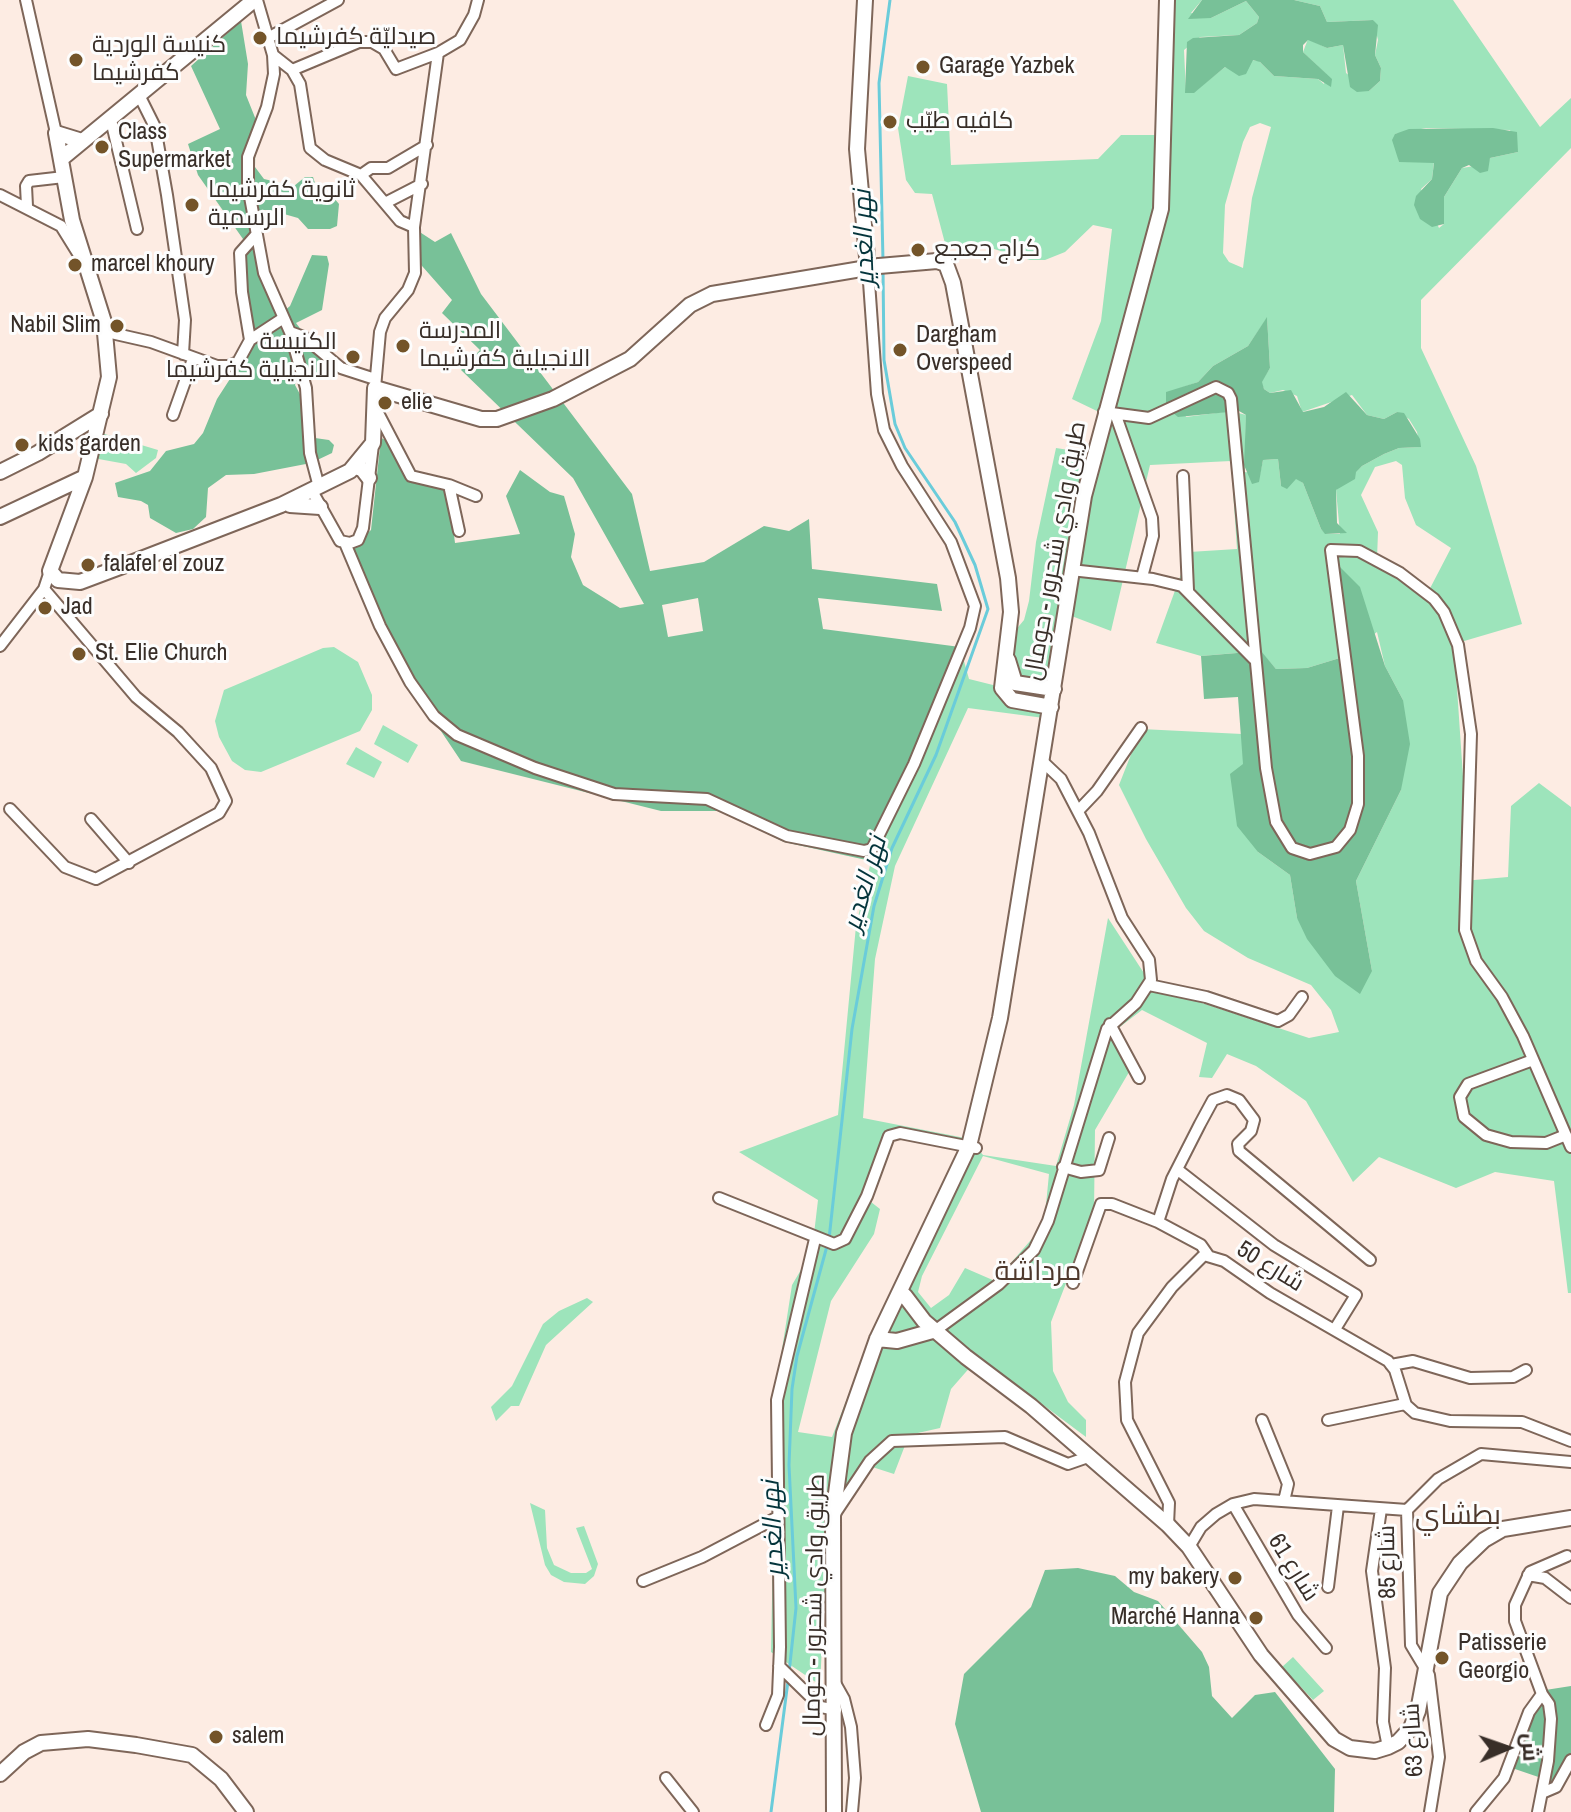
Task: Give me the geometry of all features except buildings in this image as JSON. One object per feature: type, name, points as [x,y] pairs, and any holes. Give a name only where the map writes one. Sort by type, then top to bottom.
[{"type":"street","points":[[0,646],[17,620],[44,589],[85,477],[109,377],[107,332],[84,264],[26,0]]},
{"type":"street","points":[[61,159],[256,0],[273,55],[271,93],[248,157],[248,186],[256,235],[264,273],[290,332],[309,402],[310,453],[320,507],[340,541],[358,540],[362,533],[373,443],[376,359],[385,318],[408,290],[415,273],[414,227],[438,53]]},
{"type":"street","points":[[268,38],[338,0]]},
{"type":"street","points":[[292,70],[359,42],[380,46],[396,69],[438,53],[460,40],[474,15],[478,0]]},
{"type":"street","points":[[345,543],[380,626],[410,682],[434,716],[457,735],[535,768],[614,794],[707,799],[787,836],[864,851],[872,849],[914,764],[970,628],[975,606],[951,542],[902,466],[884,430],[876,383],[873,267],[857,149],[865,0]]},
{"type":"street","name":"طريق وادي شحرور - حومال","points":[[834,1812],[833,1516],[846,1423],[873,1357],[973,1147],[988,1087],[1071,570],[1161,209],[1167,0]]},
{"type":"street","points":[[273,55],[292,70],[305,100],[310,148],[325,160],[361,175],[400,221],[414,227]]},
{"type":"street","points":[[140,97],[155,127],[185,320],[188,356],[173,415]]},
{"type":"street","points":[[111,120],[137,229]]},
{"type":"street","points":[[56,133],[82,141]]},
{"type":"street","points":[[361,175],[371,168],[384,170],[427,145]]},
{"type":"street","points":[[27,206],[26,186],[29,181],[64,177]]},
{"type":"street","points":[[387,202],[422,184]]},
{"type":"street","points":[[0,195],[27,206],[61,226],[84,264]]},
{"type":"street","points":[[250,340],[240,253],[256,235]]},
{"type":"street","points":[[290,332],[304,337],[341,368],[375,383],[481,419],[497,419],[553,399],[630,359],[650,345],[690,305],[712,294],[896,263],[942,262],[951,275],[1008,578],[1011,612],[1001,678],[1005,696],[1051,707]]},
{"type":"street","points":[[107,332],[229,366],[238,362],[250,340],[282,319]]},
{"type":"street","points":[[1142,577],[1153,536],[1152,518],[1110,414],[1149,418],[1216,387],[1228,393],[1233,410],[1266,768],[1276,822],[1292,848],[1301,853],[1320,853],[1336,847],[1350,830],[1359,787],[1331,550],[1352,549],[1377,560],[1418,585],[1444,612],[1458,645],[1471,734],[1465,930],[1476,961],[1507,1006],[1571,1147]]},
{"type":"street","points":[[375,407],[411,476],[449,485],[476,496]]},
{"type":"street","points":[[0,472],[38,453],[101,414]]},
{"type":"street","points":[[50,571],[63,583],[80,582],[281,505],[354,467],[373,443]]},
{"type":"street","points":[[354,467],[362,469],[369,478]]},
{"type":"street","points":[[1183,476],[1188,590]]},
{"type":"street","points":[[0,517],[85,477]]},
{"type":"street","points":[[449,485],[459,531]]},
{"type":"street","points":[[281,505],[320,507]]},
{"type":"street","points":[[1071,570],[1169,581],[1188,590],[1254,659]]},
{"type":"street","points":[[10,809],[56,860],[85,878],[96,879],[219,813],[225,805],[211,768],[178,732],[136,697],[44,589]]},
{"type":"street","points":[[0,626],[17,620]]},
{"type":"street","points":[[1007,648],[1009,670],[1015,683],[1054,689]]},
{"type":"street","points":[[1078,811],[1097,791],[1141,728]]},
{"type":"street","points":[[881,1340],[936,1330],[999,1284],[1034,1250],[1048,1221],[1110,1024],[1136,1003],[1149,985],[1149,960],[1122,918],[1102,861],[1061,779],[1042,761]]},
{"type":"street","points":[[91,819],[129,863]]},
{"type":"street","points":[[1149,985],[1206,997],[1278,1021],[1289,1015],[1302,997]]},
{"type":"street","points":[[1110,1024],[1139,1078]]},
{"type":"street","points":[[1533,1060],[1468,1084],[1460,1097],[1464,1117],[1486,1135],[1511,1142],[1546,1143],[1566,1135]]},
{"type":"street","points":[[1158,1222],[1178,1170],[1213,1100],[1221,1095],[1233,1096],[1254,1120],[1251,1131],[1238,1144],[1239,1151],[1370,1260]]},
{"type":"street","points":[[719,1198],[817,1240],[834,1244],[845,1239],[867,1196],[889,1136],[900,1133],[973,1147]]},
{"type":"street","points":[[1063,1167],[1081,1172],[1099,1170],[1109,1138]]},
{"type":"street","points":[[1178,1170],[1274,1245],[1356,1295],[1335,1329]]},
{"type":"street","points":[[1073,1283],[1101,1204],[1112,1204],[1158,1222],[1201,1245],[1208,1255]]},
{"type":"street","points":[[766,1725],[778,1695],[780,1667],[778,1386],[817,1240]]},
{"type":"street","name":"شارع 50","points":[[1168,1525],[1170,1509],[1166,1496],[1152,1475],[1127,1420],[1125,1382],[1128,1361],[1138,1333],[1187,1269],[1208,1255],[1391,1365]]},
{"type":"street","name":"طريق وادي شحرور - حومال","points":[[881,1340],[905,1296],[914,1271]]},
{"type":"street","points":[[905,1296],[936,1330],[1091,1456],[1168,1525],[1189,1547],[1261,1655],[1334,1739],[1361,1751],[1388,1747],[1398,1742],[1415,1720],[1440,1593],[1452,1571],[1475,1547],[1509,1527],[1571,1518]]},
{"type":"street","points":[[1526,1370],[1513,1377],[1470,1378],[1413,1361],[1391,1365],[1405,1404],[1426,1417],[1450,1421],[1513,1420],[1571,1441]]},
{"type":"street","points":[[1328,1420],[1405,1404]]},
{"type":"street","points":[[1262,1420],[1288,1484],[1284,1501]]},
{"type":"street","points":[[833,1516],[870,1461],[892,1441],[1005,1437],[1068,1464],[1091,1456]]},
{"type":"street","name":"شارع 85","points":[[1413,1653],[1407,1586],[1407,1510],[1438,1479],[1481,1454],[1571,1462]]},
{"type":"street","points":[[1150,1508],[1166,1496]]},
{"type":"street","points":[[1189,1547],[1207,1521],[1233,1504],[1263,1499],[1407,1510]]},
{"type":"street","name":"شارع 61","points":[[1233,1504],[1291,1604],[1326,1648]]},
{"type":"street","points":[[1328,1587],[1338,1506]]},
{"type":"street","points":[[1381,1509],[1372,1579],[1385,1668],[1383,1722],[1388,1747]]},
{"type":"street","points":[[643,1581],[702,1557],[778,1517]]},
{"type":"street","points":[[1538,1812],[1551,1719],[1549,1704],[1542,1694],[1514,1614],[1517,1596],[1535,1567],[1567,1556]]},
{"type":"street","points":[[1528,1575],[1545,1578],[1571,1598]]},
{"type":"street","points":[[1413,1653],[1430,1648]]},
{"type":"street","points":[[1413,1653],[1427,1666]]},
{"type":"street","name":"شارع 63","points":[[1427,1666],[1439,1757],[1430,1812]]},
{"type":"street","points":[[780,1667],[817,1704],[836,1710]]},
{"type":"street","points":[[835,1683],[844,1699],[851,1727],[855,1778],[852,1812]]},
{"type":"street","points":[[1476,1812],[1504,1778],[1529,1712],[1542,1694]]},
{"type":"street","points":[[0,1774],[34,1746],[67,1738],[152,1747],[192,1755],[205,1764],[246,1812]]},
{"type":"street","points":[[1542,1793],[1556,1787],[1571,1760]]},
{"type":"street","points":[[666,1778],[693,1812]]},
{"type":"green space","points":[[1164,0],[1202,0],[1191,13],[1211,18],[1246,1],[1259,17],[1257,23],[1239,35],[1200,37],[1184,50],[1186,93],[1194,92],[1225,67],[1245,74],[1252,60],[1259,61],[1274,76],[1318,79],[1324,84],[1326,74],[1303,52],[1308,39],[1327,48],[1343,45],[1346,73],[1369,91],[1380,81],[1381,68],[1375,55],[1378,40],[1373,20],[1327,22],[1320,6],[1294,0],[1453,0],[1540,127],[1571,98],[1571,148],[1421,300],[1421,348],[1476,466],[1522,624],[1454,644],[1466,821],[1463,881],[1508,877],[1511,806],[1539,783],[1571,807],[1571,1293],[1568,1293],[1554,1181],[1495,1172],[1456,1188],[1379,1157],[1353,1182],[1306,1101],[1256,1066],[1227,1054],[1212,1078],[1199,1077],[1207,1043],[1142,1010],[1108,1036],[1132,1067],[1095,1130],[1094,1211],[1051,1322],[1053,1371],[1068,1402],[1086,1420],[1086,1437],[979,1357],[951,1389],[940,1428],[909,1435],[894,1474],[863,1464],[829,1510],[820,1685],[771,1652],[776,1388],[792,1285],[812,1251],[818,1200],[739,1152],[838,1115],[856,926],[871,861],[925,754],[960,647],[969,679],[1005,688],[1014,632],[1024,620],[1029,601],[1036,542],[1056,448],[1088,453],[1099,412],[1072,399],[1101,321],[1112,229],[1093,225],[1065,252],[1045,260],[1030,260],[981,245],[946,247],[932,194],[915,193],[906,180],[898,128],[908,76],[947,84],[951,165],[1098,159],[1121,135],[1157,135]],"holes":[[[1260,123],[1271,127],[1252,198],[1243,268],[1229,262],[1223,253],[1225,205],[1250,127]],[[1426,128],[1510,130],[1518,152],[1490,158],[1487,164],[1462,168],[1444,197],[1444,224],[1439,228],[1421,189],[1432,179],[1434,162],[1399,162],[1395,134]],[[1267,318],[1270,368],[1261,382],[1264,389],[1270,393],[1283,390],[1297,396],[1302,412],[1352,395],[1367,415],[1384,419],[1397,412],[1409,419],[1417,432],[1420,447],[1399,448],[1384,454],[1362,466],[1336,490],[1340,534],[1326,534],[1321,529],[1303,483],[1296,478],[1281,486],[1278,459],[1263,460],[1260,474],[1245,472],[1246,415],[1231,411],[1186,417],[1175,390],[1198,382],[1213,366],[1248,346]],[[1231,461],[1237,549],[1189,552],[1156,643],[1201,656],[1260,651],[1276,669],[1307,668],[1343,657],[1377,632],[1385,666],[1403,700],[1401,790],[1356,881],[1372,971],[1297,918],[1290,875],[1258,852],[1242,734],[1141,729],[1119,785],[1186,908],[1204,931],[1248,958],[1311,985],[1331,1010],[1339,1032],[1309,1038],[1153,987],[1108,918],[1074,1105],[1056,1166],[983,1155],[970,1139],[863,1118],[875,959],[895,866],[968,708],[1044,718],[1069,615],[1111,631],[1150,465]],[[1396,461],[1402,465],[1405,498],[1416,525],[1451,548],[1425,598],[1377,559],[1378,532],[1361,495],[1375,467]],[[895,1134],[964,1149],[871,1337],[832,1437],[798,1432],[831,1301],[874,1234],[880,1209],[871,1202],[886,1147]],[[983,1156],[1049,1174],[1044,1225],[995,1281],[965,1268],[949,1295],[931,1308],[918,1292],[922,1276]]]},
{"type":"green space","points":[[1202,0],[1294,0],[1320,6],[1327,22],[1373,20],[1378,25],[1375,55],[1381,68],[1380,81],[1369,91],[1357,92],[1350,87],[1343,45],[1327,48],[1308,40],[1303,45],[1303,52],[1332,79],[1331,87],[1318,79],[1274,76],[1260,62],[1253,60],[1246,74],[1239,76],[1225,67],[1194,93],[1185,93],[1187,42],[1193,38],[1239,35],[1257,23],[1259,17],[1246,1],[1211,18],[1188,19]]},
{"type":"green space","points":[[241,21],[248,64],[246,95],[256,120],[255,167],[264,179],[294,186],[305,177],[313,177],[321,201],[334,198],[339,204],[337,226],[330,229],[308,229],[298,218],[270,210],[263,210],[258,215],[267,285],[271,303],[277,309],[284,311],[290,306],[312,255],[327,256],[329,264],[322,310],[296,323],[325,361],[320,375],[297,378],[295,385],[302,398],[308,437],[329,440],[334,445],[332,453],[311,463],[254,474],[226,475],[208,488],[206,517],[193,529],[176,533],[150,518],[148,505],[118,497],[115,483],[150,471],[166,451],[194,444],[203,433],[217,399],[248,351],[243,239],[198,175],[188,144],[220,129],[191,66]]},
{"type":"green space","points":[[1493,128],[1517,132],[1518,152],[1490,158],[1488,171],[1480,173],[1469,165],[1462,168],[1444,197],[1444,224],[1432,227],[1420,219],[1414,205],[1416,196],[1432,179],[1434,163],[1399,162],[1392,140],[1395,134],[1409,129]]},
{"type":"green space","points":[[412,227],[435,242],[451,233],[481,294],[632,494],[650,571],[704,562],[764,526],[789,531],[809,519],[812,569],[937,584],[942,611],[818,598],[823,629],[960,647],[925,754],[871,861],[784,842],[720,811],[661,811],[461,761],[390,655],[384,630],[343,554],[371,530],[381,438],[388,441],[408,477],[448,486],[455,543],[520,534],[506,496],[520,470],[550,492],[564,496],[575,534],[571,557],[583,585],[620,608],[644,604],[573,478],[461,370],[480,350],[442,313],[452,300],[415,258]],"holes":[[[698,598],[703,631],[668,637],[662,605]]]},
{"type":"green space","points":[[1267,317],[1270,368],[1262,382],[1264,389],[1270,393],[1291,390],[1303,412],[1324,407],[1346,392],[1367,415],[1384,419],[1397,412],[1404,413],[1420,439],[1421,447],[1399,448],[1384,454],[1362,466],[1356,472],[1355,479],[1336,490],[1337,523],[1347,533],[1325,534],[1303,483],[1296,479],[1287,489],[1281,486],[1278,459],[1263,460],[1259,482],[1252,484],[1244,465],[1246,415],[1239,411],[1178,417],[1166,407],[1166,392],[1198,382],[1213,366],[1248,346]]},
{"type":"green space","points":[[98,432],[158,450],[156,458],[136,473],[126,464],[93,458]]},
{"type":"green space","points":[[1327,554],[1360,587],[1385,666],[1403,700],[1410,744],[1401,790],[1356,881],[1372,971],[1360,994],[1335,976],[1307,939],[1297,918],[1290,875],[1258,852],[1237,826],[1230,774],[1243,764],[1238,697],[1204,699],[1201,656],[1261,651],[1276,669],[1307,668],[1343,657]]},
{"type":"green space","points":[[334,647],[358,662],[372,695],[372,710],[360,731],[261,772],[245,770],[232,761],[219,737],[215,721],[224,690],[323,648]]},
{"type":"green space","points":[[383,725],[418,745],[408,763],[374,744]]},
{"type":"green space","points":[[356,747],[382,762],[374,778],[346,764]]},
{"type":"green space","points":[[587,1298],[593,1302],[546,1345],[519,1406],[511,1406],[496,1421],[491,1407],[512,1386],[543,1324],[559,1311]]},
{"type":"green space","points":[[530,1503],[545,1510],[547,1548],[554,1565],[571,1573],[586,1573],[592,1569],[576,1528],[584,1526],[598,1564],[594,1576],[585,1584],[564,1582],[551,1575],[545,1565]]},
{"type":"green space","points":[[1078,1568],[1115,1576],[1134,1592],[1158,1601],[1202,1652],[1209,1667],[1212,1696],[1232,1718],[1255,1695],[1275,1692],[1335,1769],[1334,1812],[981,1812],[955,1724],[964,1674],[1031,1607],[1045,1570]]},
{"type":"green space","points":[[1293,1657],[1324,1691],[1313,1700],[1282,1667]]},
{"type":"green space","points":[[1571,1686],[1571,1767],[1556,1783],[1512,1768],[1539,1691]]},
{"type":"waterway","name":"نهر الغدير","points":[[883,261],[879,83],[890,0]]},
{"type":"waterway","name":"نهر الغدير","points":[[829,1239],[852,1029],[874,906],[892,848],[936,755],[988,609],[975,565],[955,522],[905,448],[895,424],[884,360],[883,269]]},
{"type":"waterway","name":"نهر الغدير","points":[[789,1673],[796,1608],[789,1465],[792,1389],[797,1356],[827,1246]]},
{"type":"waterway","name":"نهر الغدير","points":[[771,1812],[788,1681]]},
{"type":"place","name":"صيدليّة كفرشيما","points":[[260,38]]},
{"type":"place","name":"كنيسة الوردية كفرشيما","points":[[76,60]]},
{"type":"place","name":"Garage Yazbek","points":[[923,67]]},
{"type":"place","name":"كافيه طيّب","points":[[890,122]]},
{"type":"place","name":"Class Supermarket","points":[[102,147]]},
{"type":"place","name":"ثانوية كفرشيما الرسمية","points":[[192,205]]},
{"type":"place","name":"كراج جعجع","points":[[918,250]]},
{"type":"place","name":"marcel khoury","points":[[75,265]]},
{"type":"place","name":"Nabil Slim","points":[[117,326]]},
{"type":"place","name":"المدرسة الانجيلية كفرشيما","points":[[403,346]]},
{"type":"place","name":"Dargham Overspeed","points":[[900,350]]},
{"type":"place","name":"الكنيسة الانجيلية كفرشيما","points":[[353,357]]},
{"type":"place","name":"elie","points":[[385,403]]},
{"type":"place","name":"kids garden","points":[[22,445]]},
{"type":"place","name":"falafel el zouz","points":[[88,565]]},
{"type":"place","name":"Jad","points":[[45,608]]},
{"type":"place","name":"St. Elie Church","points":[[79,654]]},
{"type":"place","name":"my bakery","points":[[1235,1578]]},
{"type":"place","name":"Marché Hanna","points":[[1256,1618]]},
{"type":"place","name":"Patisserie Georgio","points":[[1442,1658]]},
{"type":"place","name":"salem","points":[[216,1737]]},
{"type":"district","name":"مرداشة","points":[[1038,1272]]},
{"type":"district","name":"بطشاي","points":[[1458,1516]]}]
